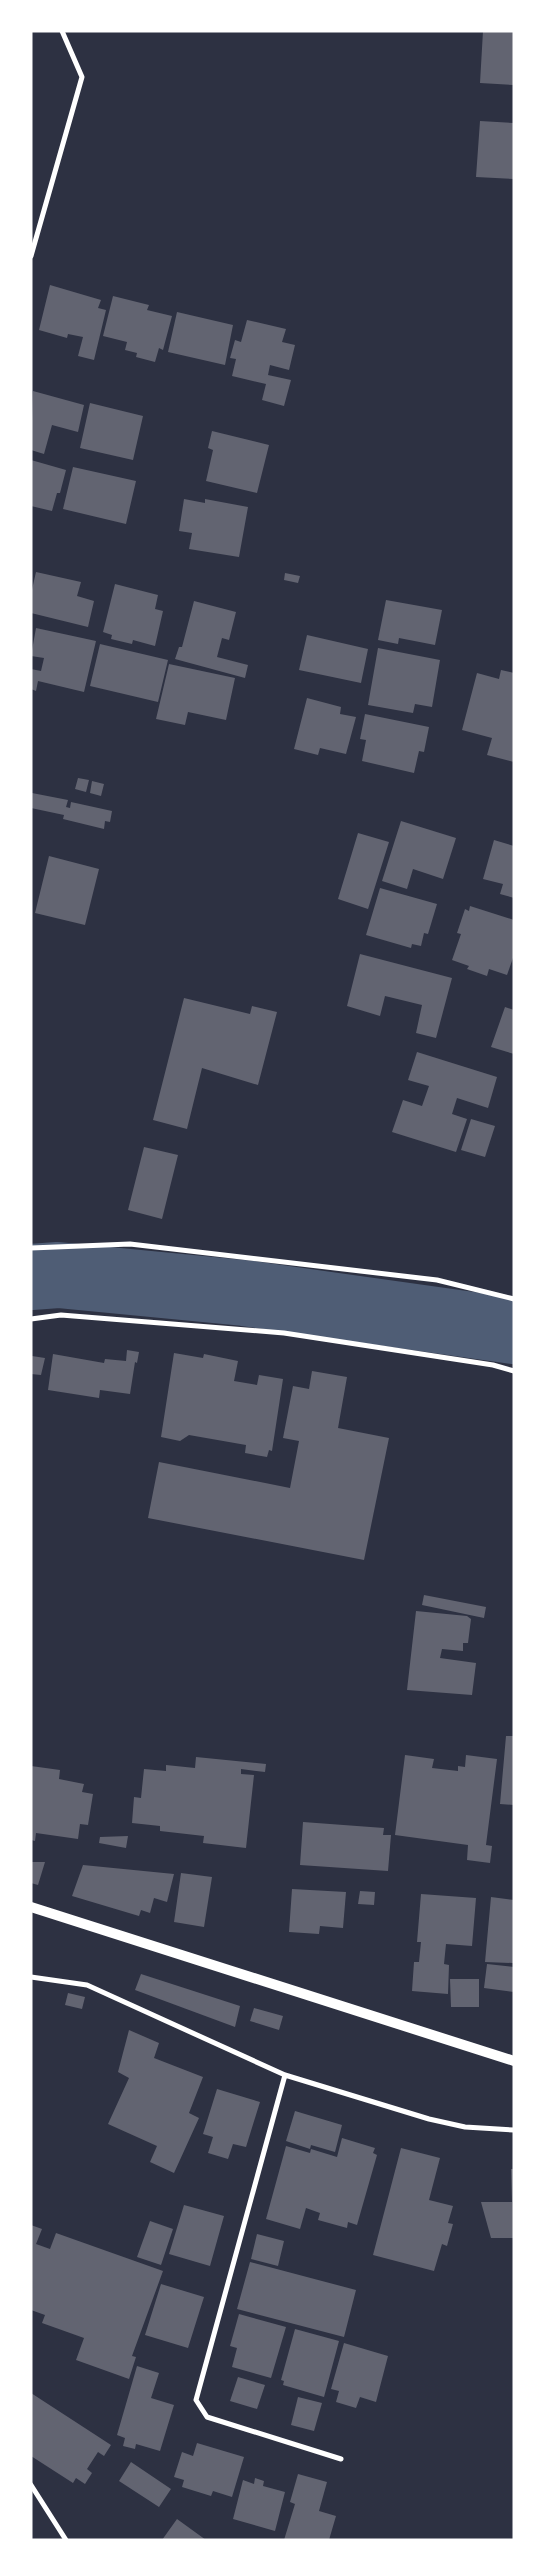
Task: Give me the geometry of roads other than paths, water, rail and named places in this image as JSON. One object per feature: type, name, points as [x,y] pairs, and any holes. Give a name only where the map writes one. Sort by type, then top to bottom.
[{"type":"main road","points":[[31,1908],[514,2062]]},
{"type":"street","points":[[31,256],[82,77],[62,31]]},
{"type":"street","points":[[31,1248],[130,1244],[437,1280],[514,1299]]},
{"type":"street","points":[[31,1319],[61,1315],[284,1333],[493,1365],[514,1372]]},
{"type":"street","points":[[31,1977],[86,1985],[285,2075],[430,2119],[465,2126],[514,2130]]},
{"type":"street","points":[[285,2075],[196,2400],[207,2417],[341,2459]]},
{"type":"street","points":[[31,2486],[66,2540]]},
{"type":"waterway","points":[[31,1277],[58,1275],[244,1293],[514,1331]]}]
